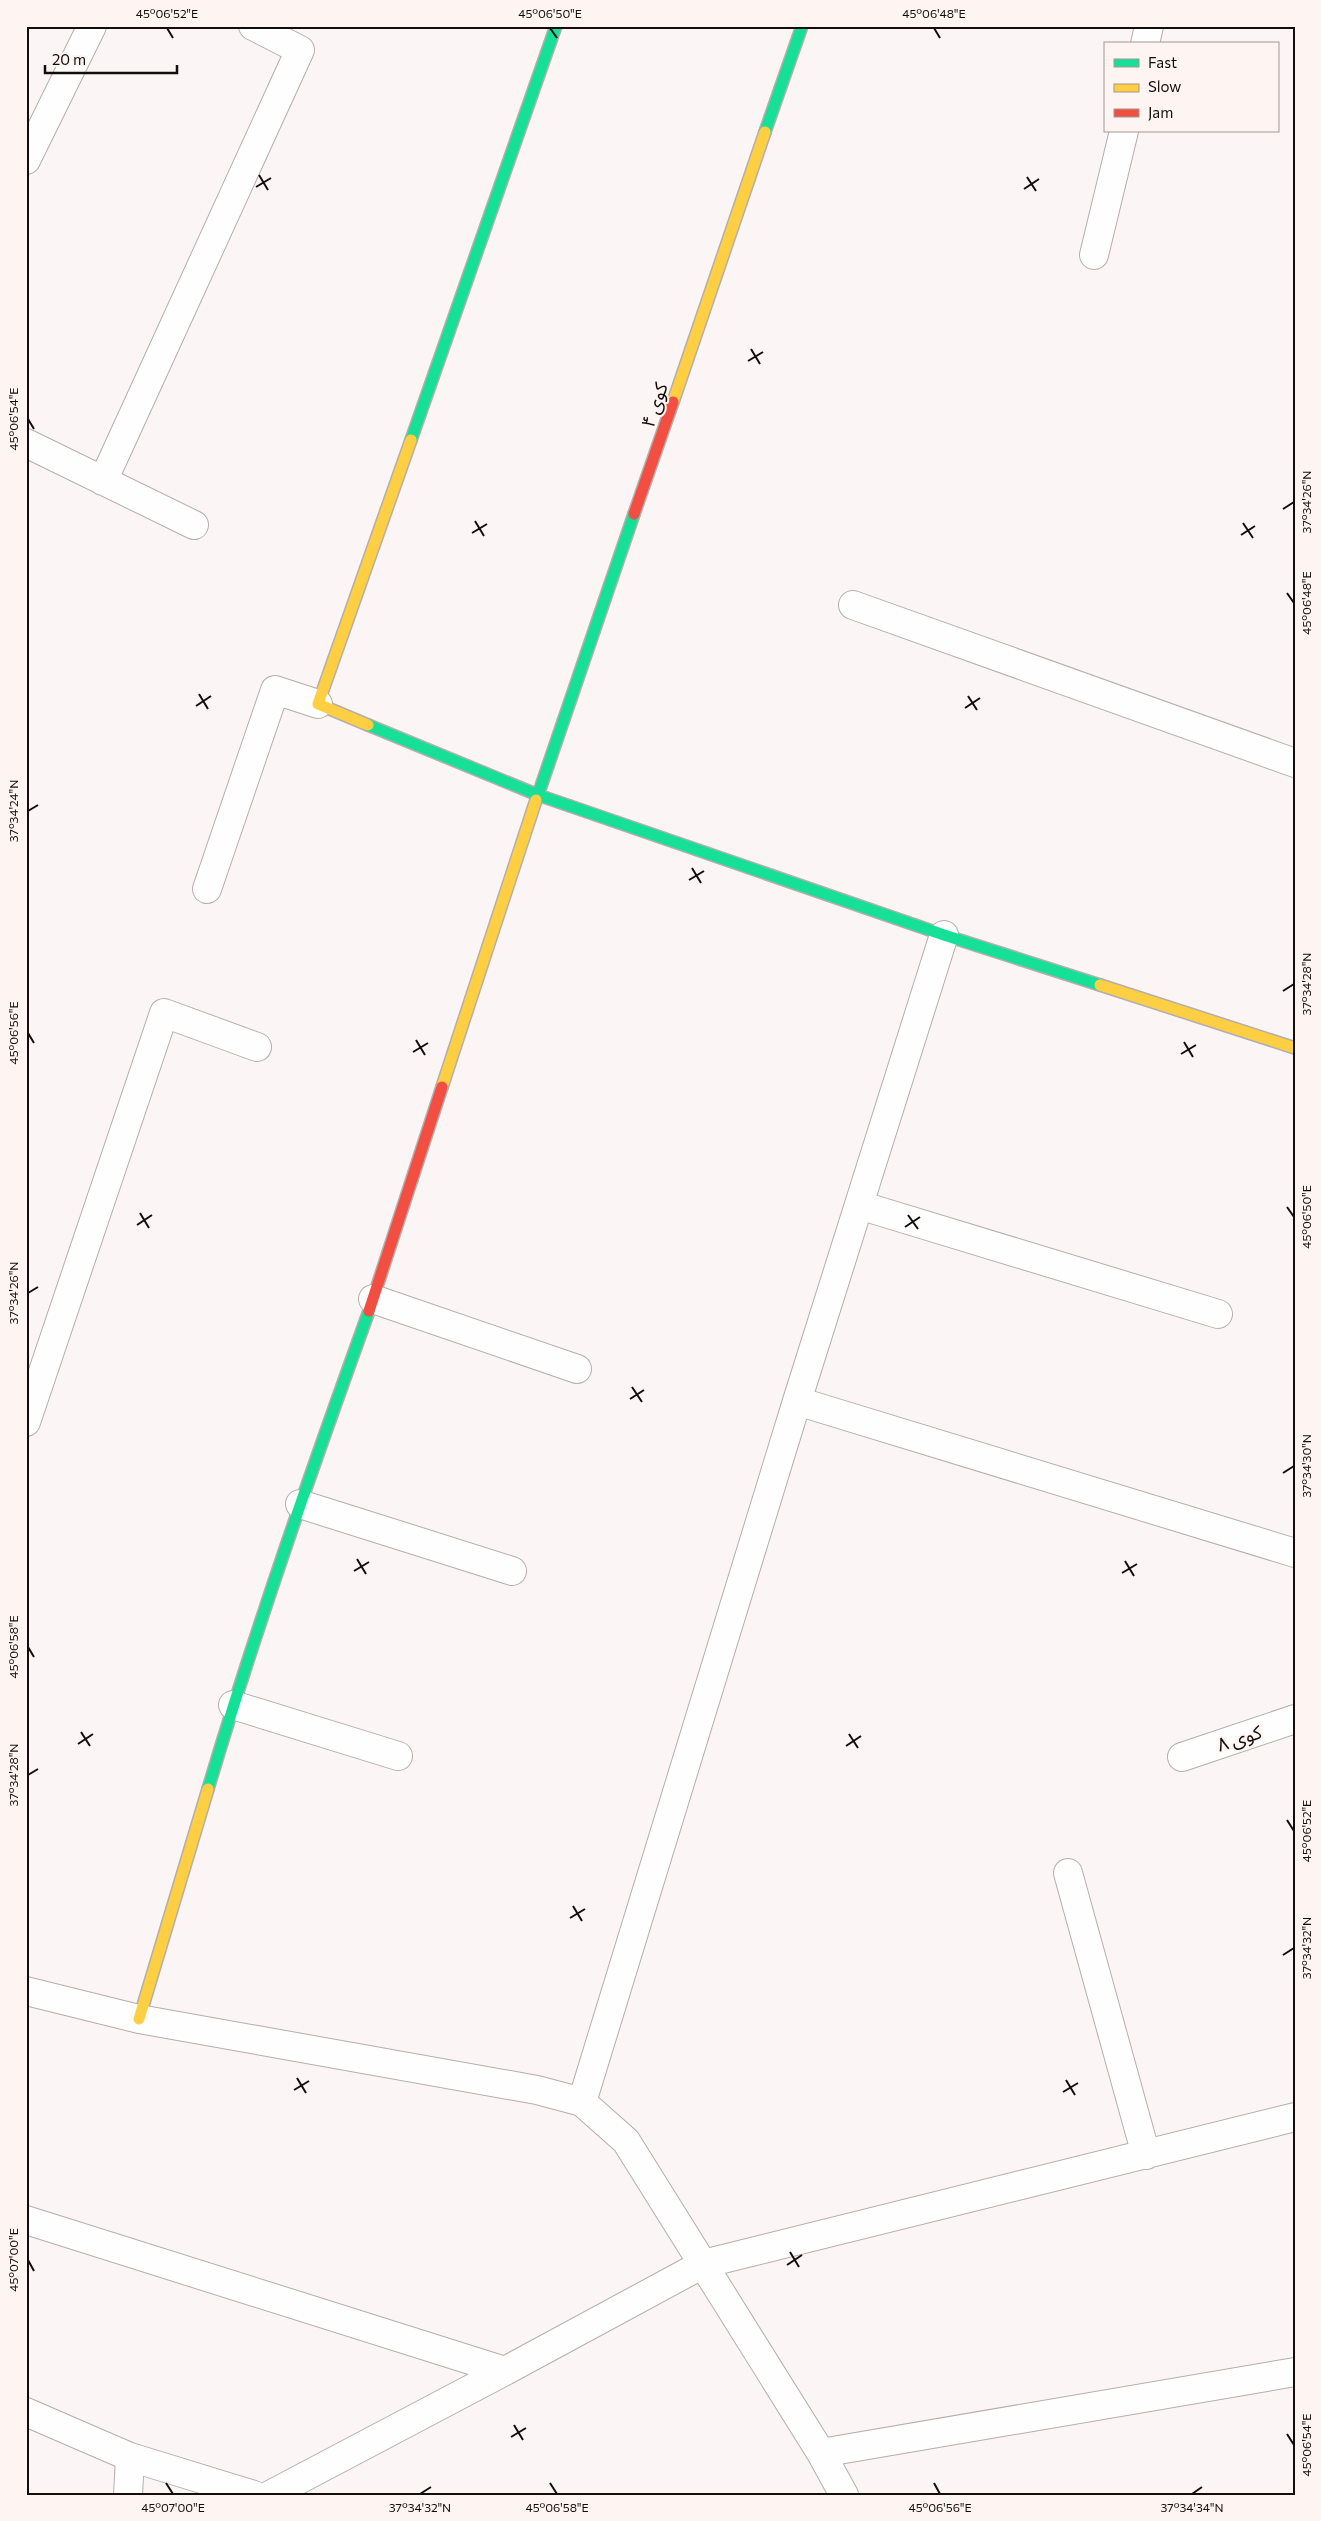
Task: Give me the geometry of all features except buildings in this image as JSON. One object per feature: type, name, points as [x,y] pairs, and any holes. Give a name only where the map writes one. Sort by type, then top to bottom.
[{"type":"street","points":[[26,160],[92,26]]},
{"type":"street","points":[[104,481],[300,50],[253,26]]},
{"type":"street","points":[[318,704],[556,26]]},
{"type":"street","name":"کوی ۴","points":[[139,2019],[233,1705],[300,1504],[373,1299],[538,794],[802,26]]},
{"type":"street","points":[[1145,42],[1149,26]]},
{"type":"street","points":[[1094,255],[1124,132]]},
{"type":"street","points":[[26,443],[194,525]]},
{"type":"street","points":[[853,605],[1295,763]]},
{"type":"street","points":[[207,889],[275,690],[318,704],[538,794],[944,935],[1295,1048]]},
{"type":"street","points":[[582,2102],[797,1401],[944,935]]},
{"type":"street","points":[[26,1422],[164,1013],[257,1047]]},
{"type":"street","points":[[859,1205],[1218,1314]]},
{"type":"street","points":[[373,1299],[577,1369]]},
{"type":"street","points":[[797,1401],[1295,1554]]},
{"type":"street","points":[[300,1504],[512,1571]]},
{"type":"street","points":[[233,1705],[398,1756]]},
{"type":"street","name":"کوی ۸","points":[[1182,1757],[1295,1719]]},
{"type":"street","points":[[1068,1872],[1146,2155]]},
{"type":"street","points":[[26,1992],[139,2019],[537,2090],[582,2102],[626,2141],[821,2453],[844,2495]]},
{"type":"street","points":[[270,2495],[703,2264],[1295,2117]]},
{"type":"street","points":[[26,2220],[505,2371]]},
{"type":"street","points":[[821,2453],[1295,2372]]},
{"type":"street","points":[[26,2412],[130,2457],[254,2495]]},
{"type":"street","points":[[128,2495],[130,2457]]},
{"type":"traffic: fast","points":[[411,440],[556,26]]},
{"type":"traffic: fast","points":[[765,132],[802,26]]},
{"type":"traffic: fast","points":[[368,725],[538,795],[634,514]]},
{"type":"traffic: fast","points":[[536,800],[538,795],[944,935],[1100,985]]},
{"type":"traffic: fast","points":[[208,1789],[285,1549],[369,1311]]},
{"type":"traffic: slow","points":[[673,402],[765,132]]},
{"type":"traffic: slow","points":[[368,725],[318,704],[411,440]]},
{"type":"traffic: slow","points":[[442,1087],[536,800]]},
{"type":"traffic: slow","points":[[1100,985],[1295,1048]]},
{"type":"traffic: slow","points":[[139,2019],[208,1789]]},
{"type":"traffic: jam","points":[[634,514],[673,402]]},
{"type":"traffic: jam","points":[[369,1311],[442,1087]]}]
